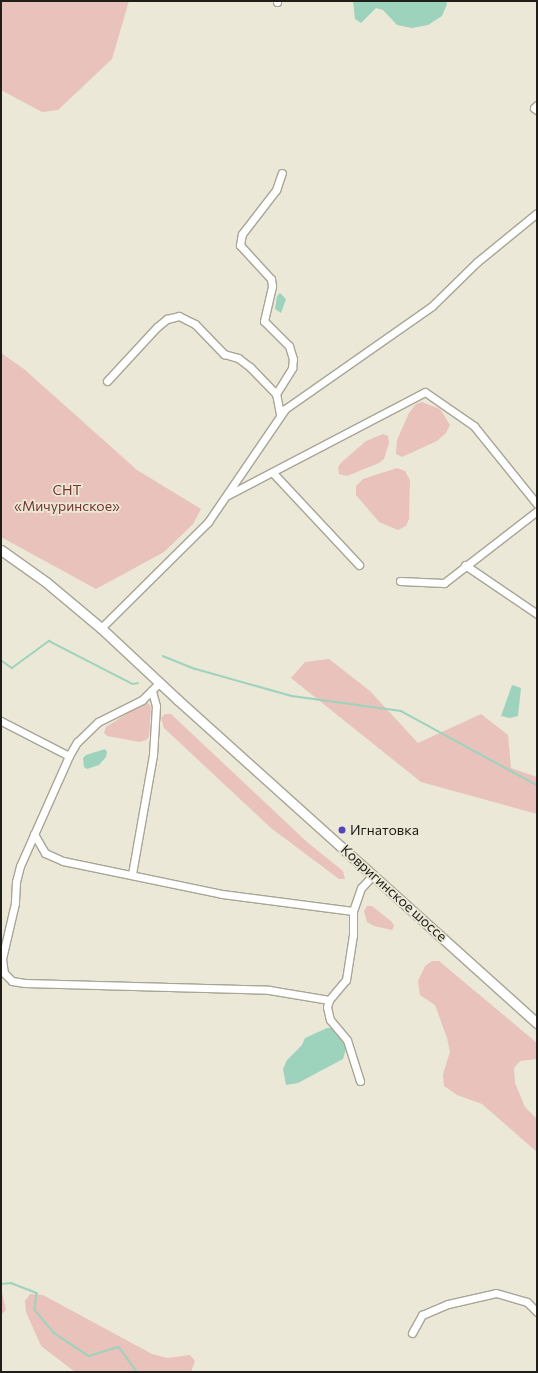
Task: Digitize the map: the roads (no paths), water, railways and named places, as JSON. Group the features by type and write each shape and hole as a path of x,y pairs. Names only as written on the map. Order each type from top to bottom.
{"main road":[{"path":"1,550 46,582 101,628"},
{"name":"Ковригинское шоссе","path":"101,628 159,683 537,1023"}],"street":[{"path":"276,394 292,368 293,359 289,346 264,321 272,286 271,279 240,245 242,234 276,190 282,173"},
{"path":"101,628 208,522 280,414 295,400 432,306 477,262 537,213"},
{"path":"107,381 157,327 167,319 179,316 195,324 224,354 238,358 250,367 276,394 280,414"},
{"path":"227,495 273,473 425,392 474,426 537,504"},
{"path":"273,473 360,565"},
{"path":"400,581 444,583 465,565 537,511"},
{"path":"465,565 537,614"},
{"path":"159,683 152,691 134,705 98,722 77,742 68,756 34,834 16,882 15,903 2,959 4,973 12,982 59,985 106,984 269,990 328,1000"},
{"path":"132,874 153,755 156,706 152,691"},
{"path":"1,721 68,756"},
{"path":"34,834 45,853 52,858 222,894 353,911"},
{"path":"360,1081 347,1040 328,1015 328,1000 346,980 353,935 353,911 361,888 373,875"},
{"path":"412,1333 422,1315 448,1304 496,1293 527,1302 537,1312"}],"waterway":[{"path":"1,660 12,668 49,641 133,684 138,683"},
{"path":"163,656 196,669 292,696 401,711 537,785"},
{"path":"1,1284 11,1283 37,1293 35,1310 54,1333 89,1356 119,1347 137,1372"}],"place":[{"name":"Игнатовка","path":"342,830"}],"park label":[{"name":"СНТ «Мичуринское»","path":"67,498"}]}
